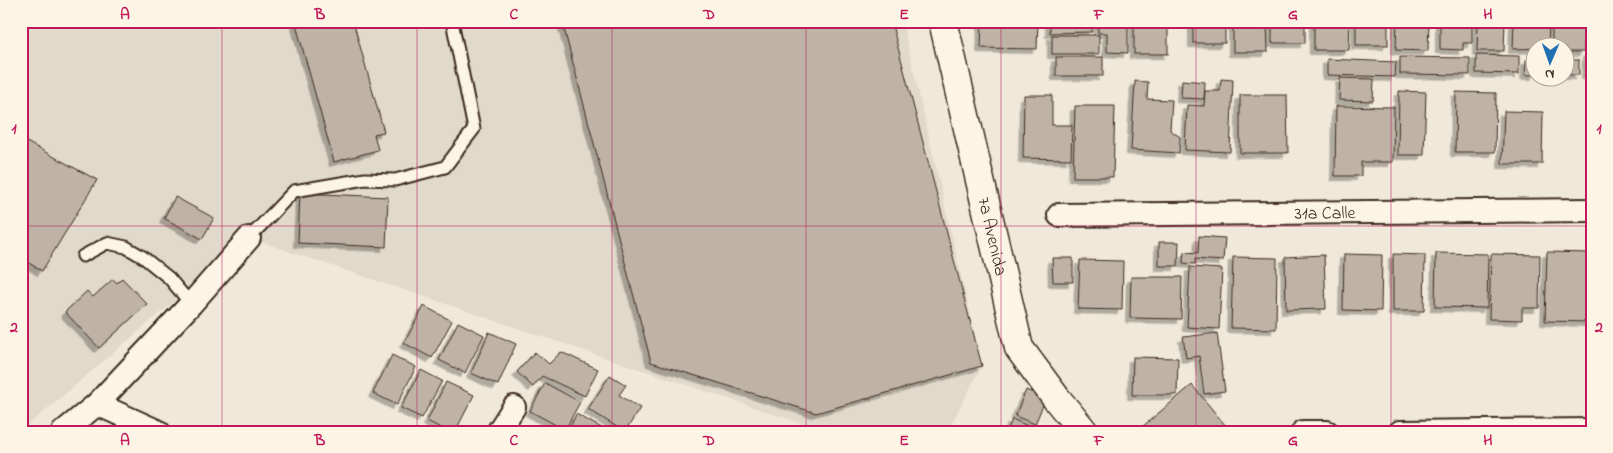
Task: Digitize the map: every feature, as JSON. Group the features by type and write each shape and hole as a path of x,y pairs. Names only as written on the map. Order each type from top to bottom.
{"street":[{"name":"7a Avenida","path":"943,21 1019,348 1084,432"},
{"name":"31a Calle","path":"1059,215 1592,210"},
{"path":"63,432 97,404 191,304 248,238"},
{"path":"97,404 159,432"},
{"path":"498,432 514,407"},
{"path":"1400,432 1592,430"},
{"path":"1304,432 1327,432"}],"lane":[{"path":"248,238 294,191 365,179 395,180 445,167 474,129 452,21"},
{"path":"83,256 107,243 126,247 143,257 169,278 191,304"}],"shaded area":[{"path":"21,21 902,21 982,366 947,432 827,432 249,238 21,431"}],"building":[{"path":"295,21 353,21 384,132 374,134 378,150 334,162"},
{"path":"562,21 891,21 982,366 816,413 651,362"},
{"path":"982,21 1038,21 1037,49 981,48"},
{"path":"1050,21 1092,21 1092,32 1050,33"},
{"path":"1098,21 1128,21 1128,53 1107,52 1107,33 1098,33"},
{"path":"1134,21 1168,21 1168,54 1134,54"},
{"path":"1193,21 1225,21 1225,43 1193,43"},
{"path":"1233,21 1267,21 1268,52 1233,52"},
{"path":"1272,21 1305,21 1305,43 1272,43"},
{"path":"1314,21 1350,21 1349,50 1314,50"},
{"path":"1356,21 1388,21 1388,45 1356,45"},
{"path":"1397,21 1429,21 1428,51 1396,50"},
{"path":"1440,21 1472,21 1472,43 1463,43 1463,50 1440,49"},
{"path":"1478,21 1505,21 1504,51 1477,51"},
{"path":"1514,21 1549,21 1548,38 1526,38 1526,49 1513,49"},
{"path":"1552,21 1584,21 1584,52 1576,52 1576,38 1552,38"},
{"path":"1052,35 1099,35 1099,54 1052,54"},
{"path":"1587,53 1592,53 1592,75 1586,75"},
{"path":"1476,55 1519,56 1519,74 1476,73"},
{"path":"1056,57 1103,57 1103,76 1056,76"},
{"path":"1400,57 1470,58 1470,75 1400,74"},
{"path":"1327,59 1396,62 1395,77 1327,75"},
{"path":"1576,60 1579,60 1579,75 1576,75"},
{"path":"1340,78 1374,79 1373,101 1339,100"},
{"path":"1221,79 1233,80 1230,152 1185,150 1187,105 1204,106 1205,91 1220,91"},
{"path":"1182,80 1205,82 1204,99 1181,98"},
{"path":"1135,81 1148,82 1147,99 1172,100 1170,130 1180,137 1179,153 1131,150"},
{"path":"1399,91 1426,92 1424,155 1398,155"},
{"path":"1456,92 1496,93 1495,152 1455,152"},
{"path":"1024,95 1052,95 1052,125 1072,125 1071,159 1023,158"},
{"path":"1240,95 1287,95 1288,153 1240,153"},
{"path":"1075,106 1115,106 1113,177 1073,177"},
{"path":"1336,106 1394,107 1393,162 1361,162 1361,176 1335,176"},
{"path":"1504,111 1543,112 1542,164 1502,164"},
{"path":"21,139 97,180 42,271 21,258"},
{"path":"300,193 388,197 386,247 298,243"},
{"path":"175,197 214,218 202,239 164,218"},
{"path":"1199,236 1225,238 1223,261 1195,259 1195,264 1183,263 1184,252 1198,253"},
{"path":"1159,242 1179,242 1178,266 1159,266"},
{"path":"1547,252 1592,253 1591,322 1545,321"},
{"path":"1436,253 1488,254 1487,308 1435,307"},
{"path":"1344,254 1382,255 1381,311 1343,310"},
{"path":"1393,254 1425,255 1424,311 1393,311"},
{"path":"1491,254 1540,255 1539,308 1522,308 1522,320 1489,319"},
{"path":"1324,255 1326,309 1286,310 1285,257"},
{"path":"1233,257 1277,258 1276,329 1231,328"},
{"path":"1052,258 1073,258 1073,282 1053,282"},
{"path":"1080,260 1123,261 1122,310 1078,309"},
{"path":"1190,267 1222,269 1219,329 1187,327"},
{"path":"1131,277 1182,277 1181,319 1130,318"},
{"path":"122,278 147,304 99,348 65,312 87,291 93,297 113,279 117,283"},
{"path":"424,306 452,321 432,358 404,343"},
{"path":"458,322 484,335 465,373 439,360"},
{"path":"489,332 516,344 498,385 471,373"},
{"path":"1217,333 1225,391 1204,394 1199,356 1186,358 1183,337"},
{"path":"535,352 549,364 561,352 598,369 585,396 542,376 533,387 517,372"},
{"path":"392,355 416,367 397,405 373,393"},
{"path":"1133,357 1178,358 1177,395 1132,395"},
{"path":"421,370 442,381 422,418 401,408"},
{"path":"610,375 626,385 619,395 640,408 625,432 588,409"},
{"path":"446,382 474,395 455,432 449,432 427,421"},
{"path":"545,383 580,402 565,430 530,411"},
{"path":"1192,385 1231,432 1136,432"},
{"path":"1026,390 1046,398 1035,424 1015,416"},
{"path":"576,414 609,432 568,432"},
{"path":"1012,419 1041,432 1007,432"}]}
